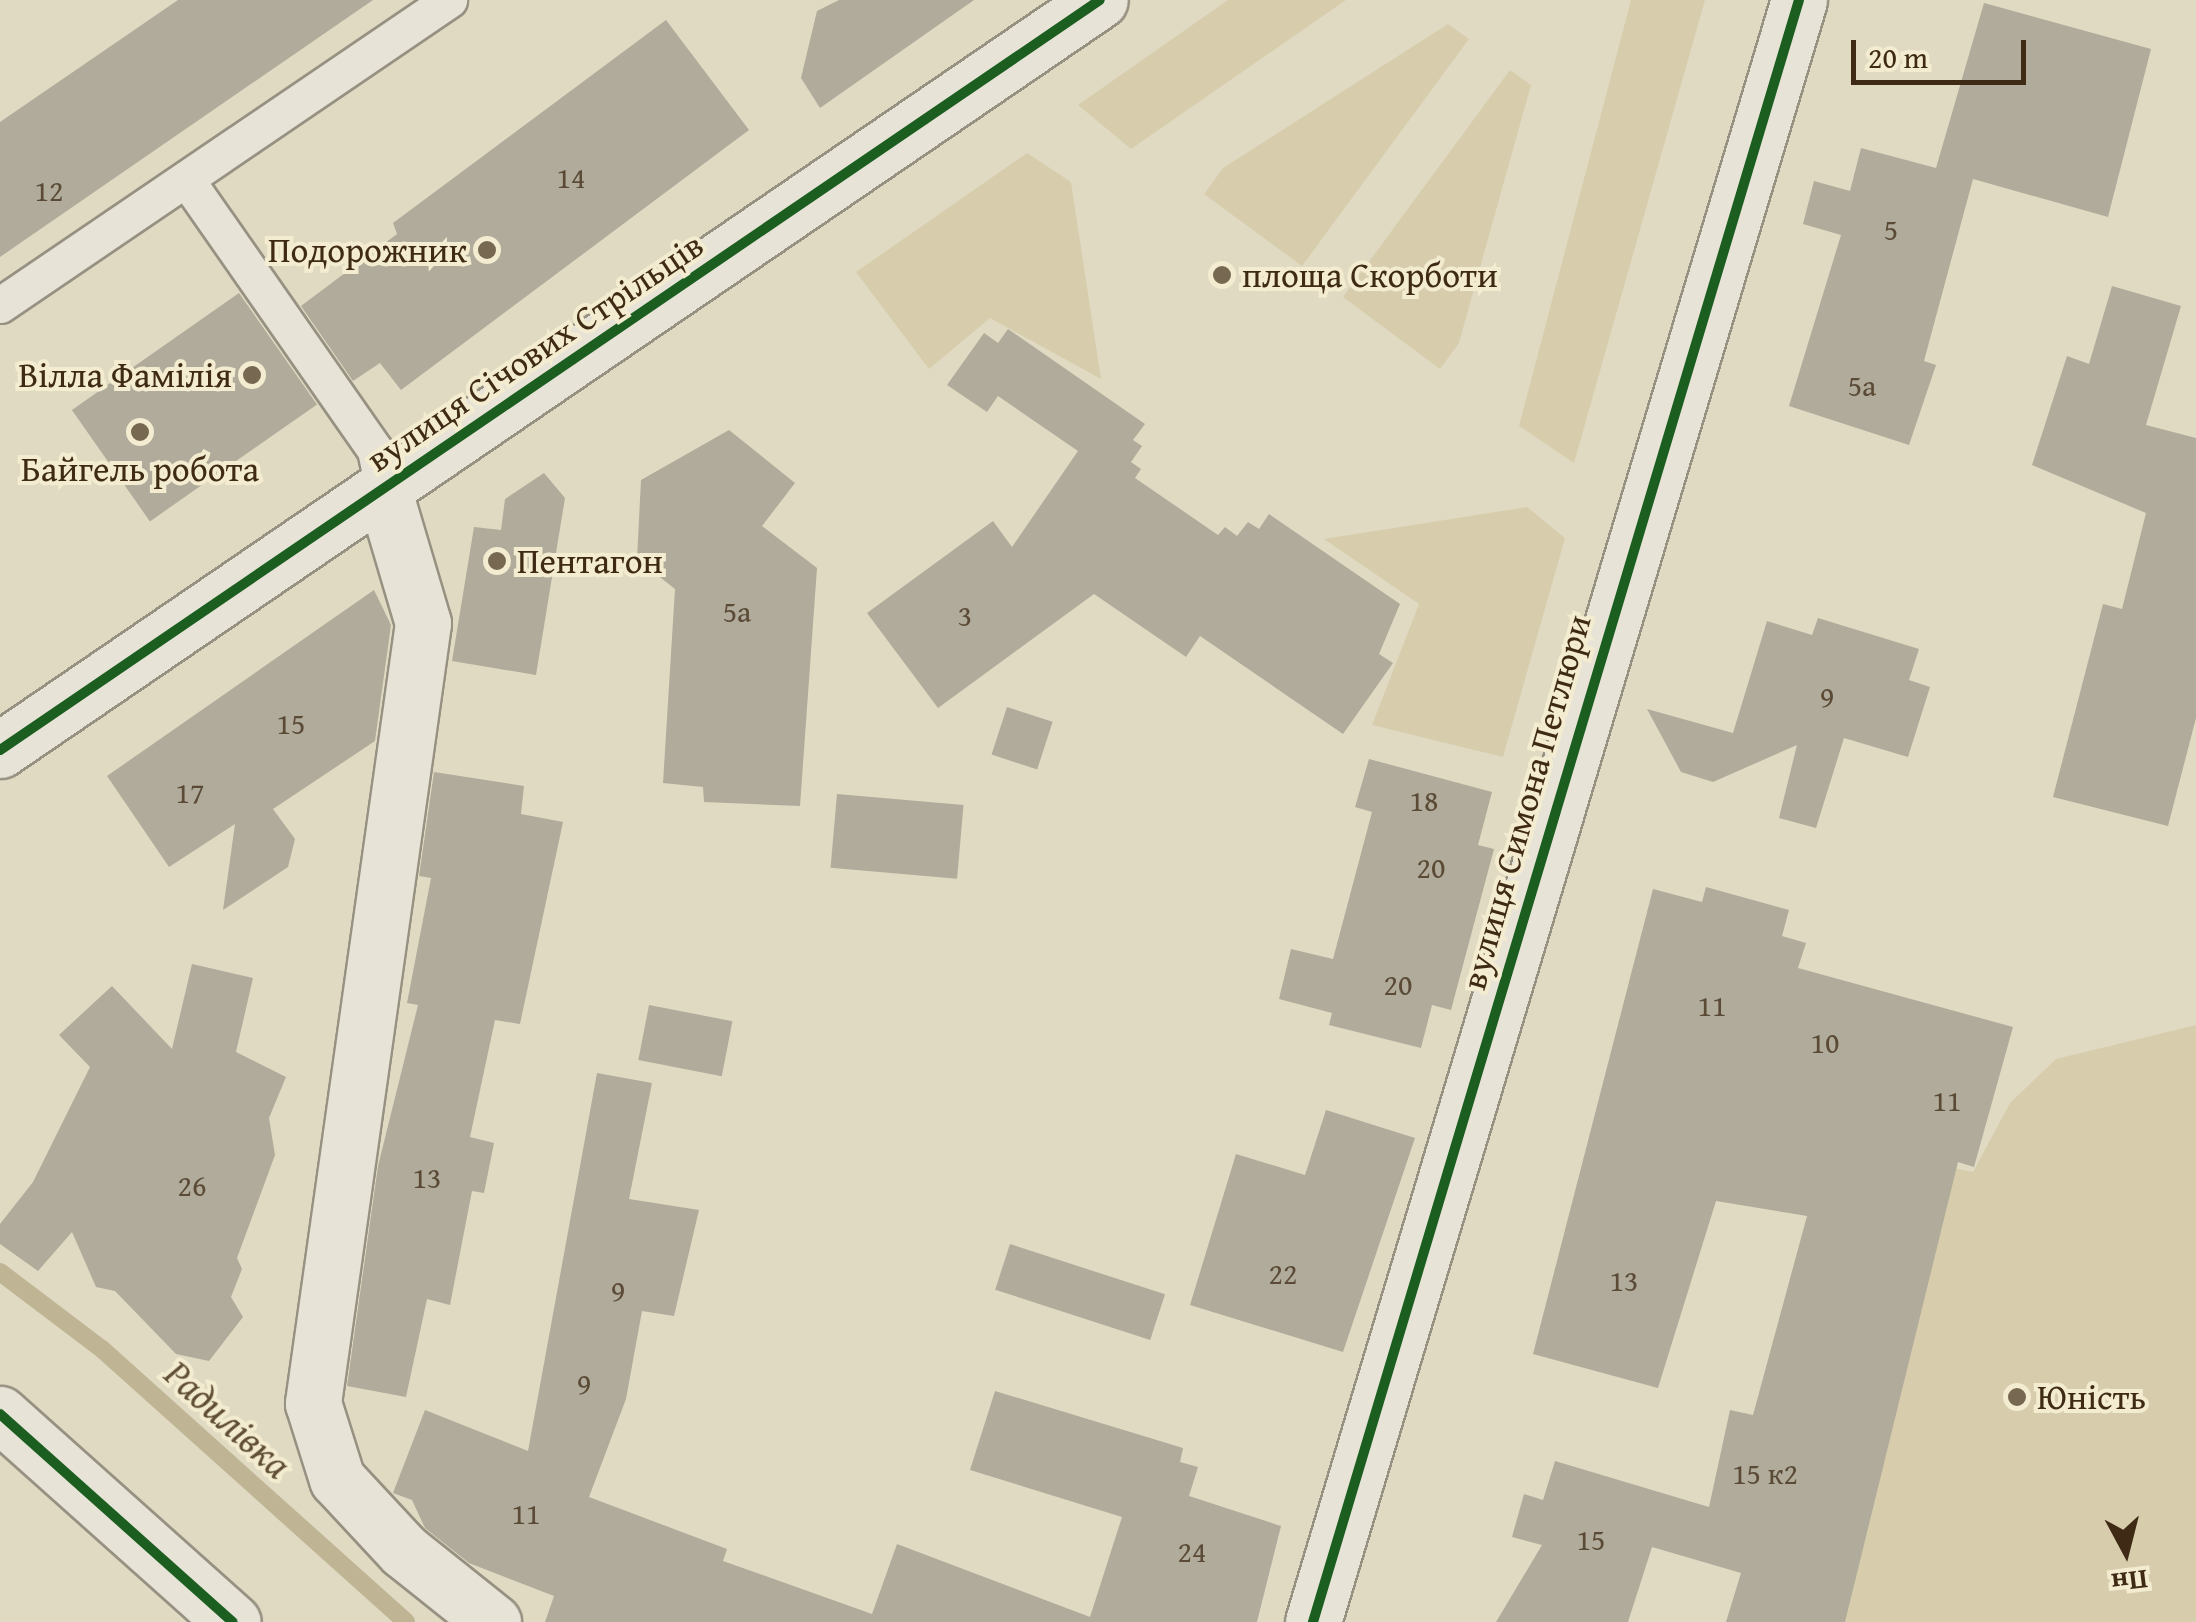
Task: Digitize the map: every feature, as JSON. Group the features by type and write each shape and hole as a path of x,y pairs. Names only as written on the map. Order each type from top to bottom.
{"street":[{"name":"вулиця Січових Стрільців","path":"0,750 1100,0"},
{"name":"вулиця Симона Петлюри","path":"1313,1622 1798,0"},
{"path":"384,488 423,623 313,1403 336,1479 404,1551 493,1622"},
{"path":"0,1414 233,1622"}],"lane":[{"path":"0,305 450,0"},
{"path":"186,179 376,450 384,488"}],"shaded area":[{"path":"1228,0 1346,0 1131,149 1078,105"},
{"path":"1631,0 1705,0 1574,463 1519,426"},
{"path":"1448,24 1469,39 1302,266 1204,194 1223,168"},
{"path":"1510,70 1531,85 1459,343 1440,369 1343,297"},
{"path":"1027,153 1071,182 1101,379 990,318 929,369 856,272"},
{"path":"1527,507 1565,538 1503,757 1372,725 1419,604 1324,539"},
{"name":"Юність","path":"2196,1025 2196,1622 1785,1622 1894,1156 1973,1172 2010,1103 2056,1059"}],"building":[{"path":"178,0 373,0 0,257 0,122"},
{"path":"839,0 974,0 820,108 801,78 817,11"},
{"path":"1984,3 2151,49 2108,217 1973,179 1924,361 1936,365 1909,445 1789,406 1841,235 1803,224 1814,181 1850,191 1861,148 1936,168"},
{"path":"666,20 749,130 401,390 380,363 353,381 301,306 397,234 393,223"},
{"path":"2112,286 2181,306 2146,425 2196,438 2196,718 2168,826 2053,797 2103,604 2122,609 2146,513 2032,465 2067,356 2089,364"},
{"path":"239,293 317,404 150,521 72,410"},
{"path":"1008,329 1145,424 1133,440 1142,446 1131,462 1141,469 1135,478 1218,535 1225,527 1237,536 1248,522 1259,529 1269,514 1400,604 1379,654 1393,663 1343,734 1200,636 1186,657 1094,594 938,708 867,613 993,521 1012,547 1078,451 998,396 987,412 947,385 984,333 998,343"},
{"path":"729,430 795,483 762,526 817,568 800,806 704,802 703,787 663,783 675,589 637,559 641,480"},
{"path":"544,473 565,498 536,675 452,661 474,527 501,530 505,499"},
{"path":"374,590 391,625 375,741 273,809 295,839 288,867 223,910 235,824 169,867 107,776"},
{"path":"1818,618 1919,649 1909,680 1930,687 1908,757 1844,738 1816,828 1779,818 1797,745 1713,782 1681,772 1647,709 1733,733 1767,621 1812,635"},
{"path":"1007,707 1053,722 1037,769 992,755"},
{"path":"1369,759 1492,792 1478,845 1494,849 1451,1010 1432,1005 1421,1048 1329,1025 1332,1013 1279,999 1291,949 1333,959 1372,812 1355,807"},
{"path":"434,772 524,786 521,814 563,822 520,1024 495,1020 470,1137 494,1143 484,1193 472,1191 450,1305 427,1299 406,1397 347,1386 378,1166 418,1005 407,1003 431,878 419,876"},
{"path":"837,794 964,805 957,879 831,868"},
{"path":"1706,887 1789,910 1782,936 1806,943 1798,968 2013,1027 1974,1167 1958,1162 1845,1622 1726,1622 1741,1573 1652,1547 1628,1622 1496,1622 1542,1545 1512,1537 1524,1494 1543,1500 1555,1461 1709,1507 1730,1410 1753,1415 1807,1216 1716,1201 1658,1388 1533,1354 1653,889 1702,902"},
{"path":"192,964 253,978 236,1052 286,1077 269,1118 275,1155 237,1258 242,1269 231,1297 243,1317 209,1361 176,1354 115,1291 96,1287 72,1232 38,1271 0,1244 0,1224 33,1182 90,1067 59,1035 112,986 172,1049"},
{"path":"649,1005 732,1021 722,1076 638,1060"},
{"path":"597,1073 652,1083 629,1199 699,1210 674,1316 642,1311 626,1399 589,1497 727,1549 723,1561 872,1614 897,1544 1090,1617 1122,1517 970,1470 995,1391 1183,1448 1180,1462 1198,1467 1189,1496 1281,1526 1257,1622 545,1622 554,1596 469,1563 425,1528 412,1500 393,1493 425,1410 528,1451"},
{"path":"1326,1110 1415,1138 1343,1352 1190,1305 1236,1154 1305,1175"},
{"path":"1010,1244 1165,1294 1150,1340 995,1290"}],"waterway":[{"name":"Радилівка","path":"0,1272 103,1350 406,1622"}],"cycle path":[{"path":"0,750 1100,0"},
{"path":"1313,1622 1799,0"},
{"path":"0,1414 233,1622"}],"place":[{"name":"Подорожник","path":"487,250"},
{"name":"площа Скорботи","path":"1222,275"},
{"name":"Вілла Фамілія","path":"252,375"},
{"name":"Байгель робота","path":"140,432"},
{"name":"Пентагон","path":"497,561"},
{"name":"Юність","path":"2017,1397"}]}
